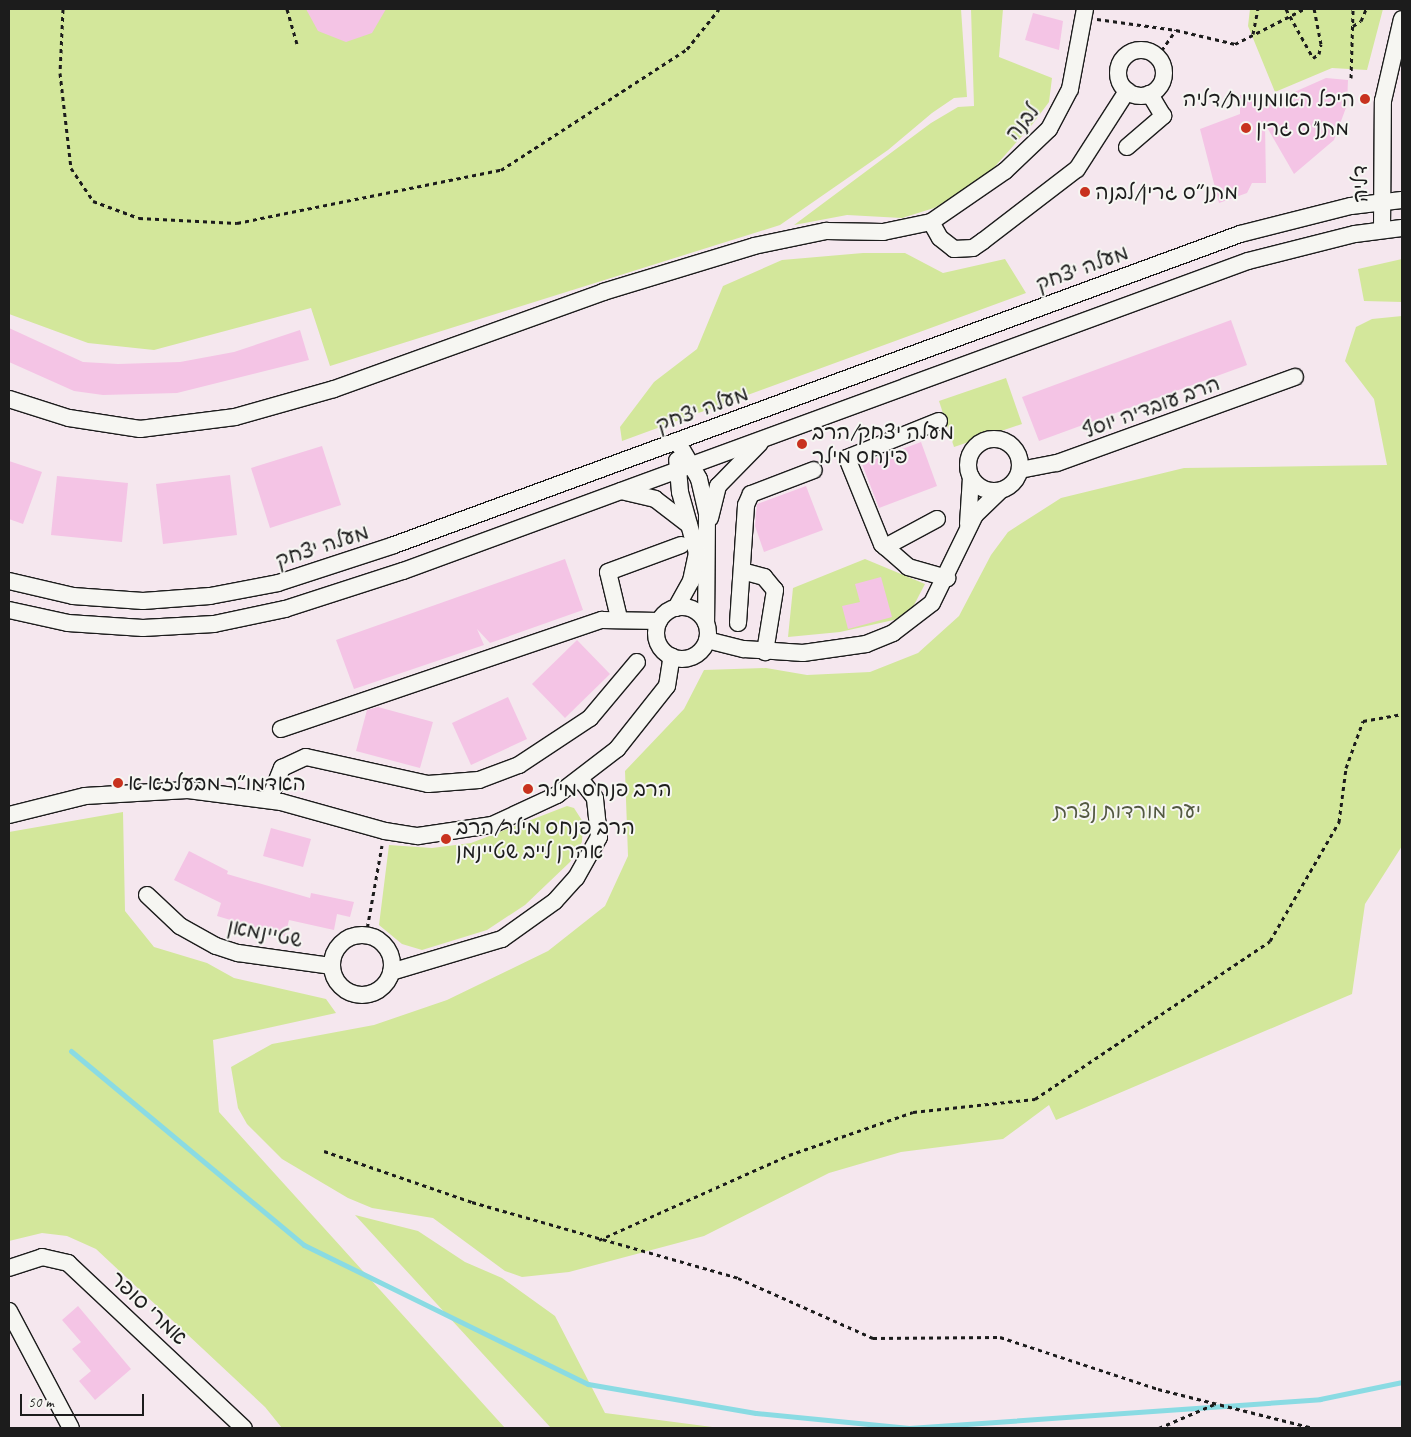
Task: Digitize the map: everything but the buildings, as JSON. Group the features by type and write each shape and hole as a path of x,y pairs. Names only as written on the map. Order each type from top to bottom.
{"street":[{"name":"לבנה","path":"931,222 990,183 1049,129 1070,89 1084,13"},
{"name":"דליה","path":"1382,230 1383,101 1402,19"},
{"path":"1144,51 1157,57 1164,77 1150,94 1127,91 1119,79 1124,58 1144,51"},
{"path":"9,399 69,418 140,429 235,417 334,389 603,292 754,246 826,231 884,232 931,222 940,238 954,249 973,248 1077,169 1127,91"},
{"path":"1127,147 1163,116 1150,94"},
{"name":"מעלה יצחק","path":"9,581 73,596 143,601 250,589 394,545 1232,237 1318,213 1402,200"},
{"path":"9,610 68,623 143,628 256,616 394,574 1248,260 1382,230 1402,228"},
{"name":"הרב עובדיה יוסף","path":"1020,470 1057,463 1296,377"},
{"path":"939,421 847,458 885,547 908,566 947,578"},
{"path":"659,621 657,639 672,656 693,656 707,640 700,531 718,486 768,436"},
{"path":"707,640 765,652 803,654 866,644 912,620 932,603 947,578 968,528 1000,491 1015,482 1020,470 1016,449 993,439 972,452 968,528"},
{"path":"281,729 619,618 659,621 676,608 694,568 700,531 703,493 685,468 677,441"},
{"path":"738,622 746,505 752,494 814,470"},
{"path":"971,477 983,489 1000,491"},
{"path":"621,491 672,508 700,531"},
{"path":"885,547 937,519"},
{"path":"619,618 608,572 681,545"},
{"path":"742,571 764,577 775,590 765,652"},
{"path":"676,608 690,608 706,622"},
{"path":"9,815 85,796 144,789 269,800 385,831 418,836 492,825 522,814 582,780 642,722 667,686 672,656"},
{"path":"269,800 282,768 306,758 428,784 479,780 519,765 590,718 637,662"},
{"path":"391,972 385,946 366,935 346,940 338,946 332,966 340,985 359,994 379,989 391,972 502,939 555,900 576,878 598,837 594,798 582,780"},
{"name":"שטיינמאן","path":"148,894 180,926 216,946 238,953 332,966"},
{"name":"אמרי סופר","path":"9,1268 42,1257 68,1263 244,1428"},
{"path":"9,1311 70,1428"}],"path":[{"path":"64,9 60,73 71,168 93,201 139,218 237,223 501,170 687,50 719,9"},
{"path":"287,9 297,44"},
{"path":"1253,35 1258,9"},
{"path":"1286,9 1312,58 1319,54 1321,44 1314,9"},
{"path":"1084,13 1176,30 1235,44 1304,9"},
{"path":"1351,78 1353,9"},
{"path":"1353,26 1362,21 1366,9"},
{"path":"1157,57 1176,30"},
{"path":"600,1240 789,1155 913,1112 1035,1099 1270,941 1340,822 1346,768 1363,721 1402,714"},
{"path":"366,935 385,831"},
{"path":"324,1151 600,1240 738,1278 873,1338 1000,1337 1216,1404 1312,1428"},
{"path":"1159,1428 1216,1404"}],"green space":[{"path":"9,9 961,9 967,97 954,98 932,113 888,150 780,225 330,366 311,308 154,350 88,343 9,314"},
{"path":"971,9 1003,9 999,57 1052,78 1049,102 1031,126 982,181 934,208 902,218 847,215 794,225 931,123 958,107 974,106"},
{"path":"1250,9 1383,9 1367,70 1332,68 1275,92 1248,26"},
{"path":"863,253 905,253 943,273 1005,259 1026,293 622,441 620,427 654,382 697,349 723,286 782,260"},
{"path":"1402,259 1402,302 1364,301 1358,269"},
{"name":"יער מורדות נצרת","path":"1402,316 1402,846 1365,904 1352,994 1056,1120 1049,1105 1003,1139 901,1152 829,1173 704,1236 569,1272 522,1277 505,1271 433,1218 372,1208 348,1198 282,1159 247,1124 238,1108 231,1067 272,1044 374,1025 447,1000 548,951 605,906 628,856 625,771 684,709 704,670 766,668 807,675 870,672 918,653 959,616 991,555 1008,532 1061,498 1184,468 1387,465 1374,399 1345,361 1356,327 1372,319"},
{"path":"1006,378 1022,424 954,447 939,401"},
{"path":"865,559 925,584 914,605 898,619 840,632 788,637 793,588"},
{"path":"567,806 574,808 583,822 582,842 570,862 525,905 487,930 422,950 402,944 379,925 389,845 432,848 471,843"},
{"path":"123,812 125,911 154,947 207,963 234,978 326,999 336,1013 213,1040 219,1112 505,1428 282,1428 265,1407 96,1249 67,1236 42,1233 9,1241 9,832"},
{"path":"355,1215 418,1231 465,1262 502,1278 555,1316 605,1413 720,1428 551,1428"}],"waterway":[{"path":"71,1051 304,1245 588,1384 756,1413 909,1428 1320,1399 1402,1382"}],"place":[{"name":"היכל האומנויות/דליה","path":"1365,99"},
{"name":"מתנ\"ס גרין","path":"1246,128"},
{"name":"מתנ״ס גרין/לבנה","path":"1085,192"},
{"name":"מעלה יצחק/הרב פינחס מילר","path":"802,444"},
{"name":"האדמו״ר מבעלזא א","path":"118,783"},
{"name":"הרב פנחס מילר","path":"528,789"},
{"name":"הרב פנחס מילר/הרב אהרן לייב שטיינמן","path":"446,839"}]}
